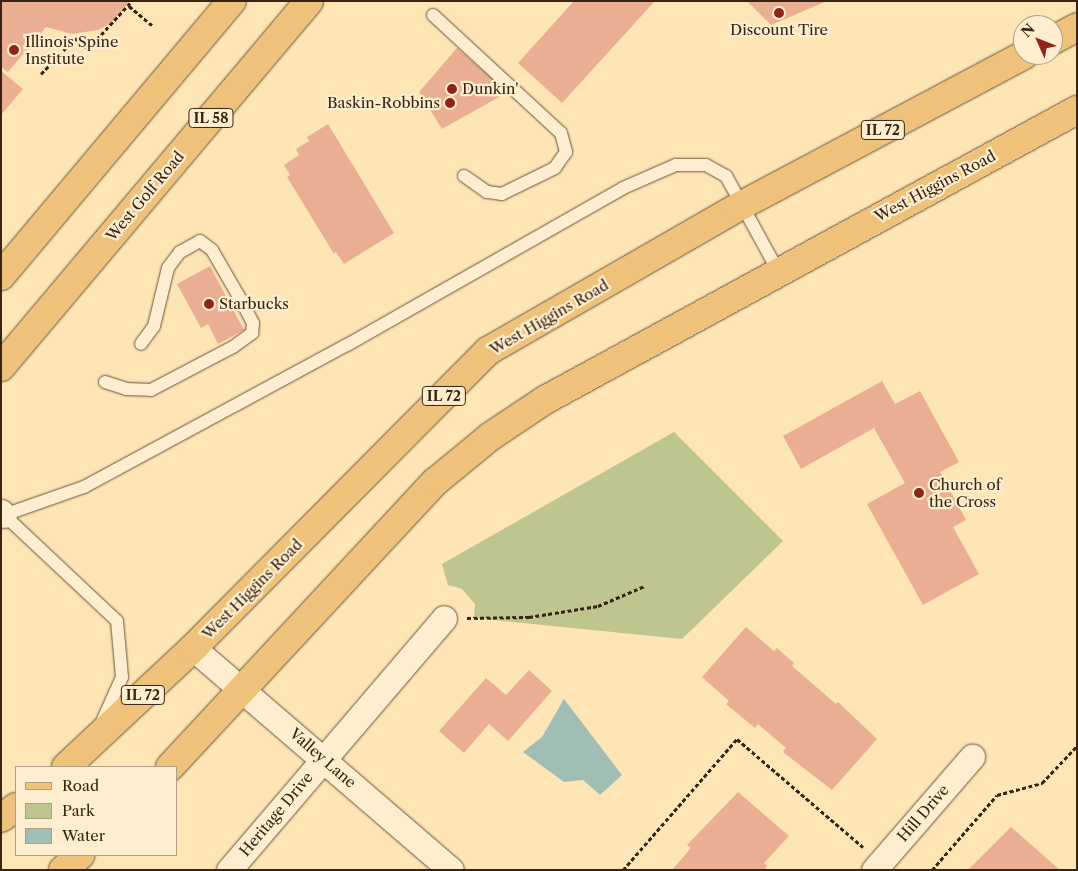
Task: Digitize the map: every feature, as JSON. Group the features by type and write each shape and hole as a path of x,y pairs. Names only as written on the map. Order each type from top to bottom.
{"main road":[{"path":"1,276 232,1"},
{"name":"West Golf Road","path":"1,367 309,1"},
{"path":"1063,35 1077,27"},
{"name":"West Higgins Road","path":"67,766 194,648 488,351 742,205 1013,61"},
{"name":"West Higgins Road","path":"171,766 435,482 491,436 545,400 778,271 1077,110"},
{"path":"1,818 15,808"},
{"path":"63,870 79,856"}],"street":[{"name":"Heritage Drive","path":"229,870 444,618"},
{"name":"Valley Lane","path":"194,648 451,870"},
{"name":"Hill Drive","path":"877,866 972,757"}],"lane":[{"path":"433,15 561,133 566,152 555,168 502,194 487,192 464,176"},
{"path":"93,742 122,677 117,621 3,513 84,487 347,345 624,188 676,165 706,165 726,176 778,271"},
{"path":"106,382 126,389 151,390 234,347 252,333 253,323 238,295 212,250 200,242 180,252 168,268 154,326 141,344"}],"path":[{"path":"41,74 75,38 88,49 132,1"},
{"path":"129,6 153,26"},
{"path":"444,618 546,615 598,606 645,586"},
{"path":"623,870 737,739 877,866"},
{"path":"932,870 997,794 1042,783 1077,746"}],"green space":[{"path":"674,432 783,541 682,639 474,618 475,604 462,589 448,585 442,564"}],"water":[{"path":"564,699 622,775 600,795 583,780 564,782 523,752 542,737"}],"building":[{"name":"Illinois Spine Institute","path":"1,1 130,1 110,24 98,30 72,34 46,27 8,72 1,67"},
{"path":"574,1 655,1 562,103 518,63"},
{"name":"Discount Tire","path":"747,1 827,1 771,25"},
{"path":"457,48 508,92 442,129 419,92"},
{"path":"1,71 23,89 1,115"},
{"path":"328,124 394,233 344,264 336,252 334,254 287,177 290,175 284,165 299,155 296,149 309,141 307,137"},
{"name":"Starbucks","path":"210,266 244,330 218,344 208,324 201,328 177,284"},
{"name":"Church of the Cross","path":"882,381 895,404 920,391 959,462 940,472 966,520 953,527 979,574 923,605 867,504 905,483 874,428 801,469 783,436"},
{"path":"746,627 774,651 777,648 794,663 792,666 836,704 838,702 877,739 832,790 783,752 786,748 758,724 755,728 726,704 729,701 702,677"},
{"path":"529,670 552,691 508,741 489,724 464,753 439,731 486,678 506,695"},
{"path":"738,792 789,836 764,863 767,866 764,870 672,870 691,848 687,845"},
{"path":"1011,827 1060,870 968,870"}],"place":[{"name":"Discount Tire","path":"779,13"},
{"name":"Illinois Spine Institute","path":"14,50"},
{"name":"Dunkin'","path":"452,89"},
{"name":"Baskin-Robbins","path":"450,103"},
{"name":"Starbucks","path":"209,304"},
{"name":"Church of the Cross","path":"919,493"}]}
